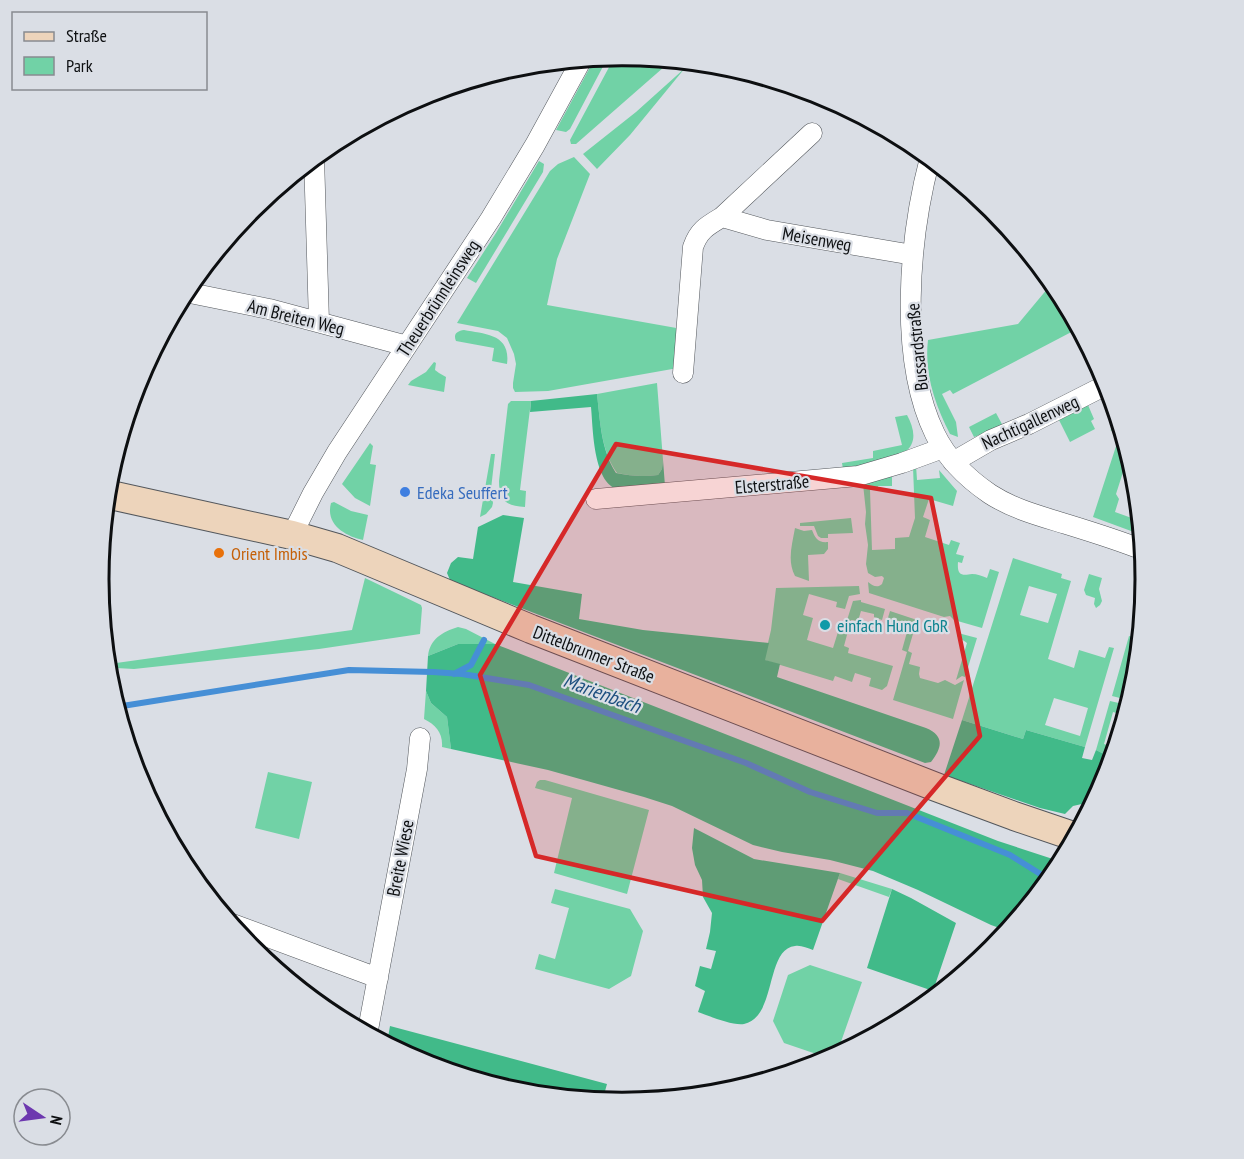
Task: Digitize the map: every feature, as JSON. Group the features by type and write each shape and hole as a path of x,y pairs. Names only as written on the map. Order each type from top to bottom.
{"street":[{"name":"Theuerbrünnleinsweg","path":"291,535 337,452 502,200 578,68"},
{"path":"682,373 693,247 696,238 701,231 722,217 812,133"},
{"name":"Bussardstraße","path":"928,167 916,222 913,255 912,333 916,376 935,435 948,455 974,482 990,494 1024,511 1134,547"},
{"path":"314,168 319,322"},
{"name":"Meisenweg","path":"722,217 767,230 913,255"},
{"name":"Am Breiten Weg","path":"195,294 269,309 408,346"},
{"name":"Nachtigallenweg","path":"948,455 1029,424 1098,389"},
{"name":"Elsterstraße","path":"596,500 858,476 948,455"},
{"name":"Dittelbrunner Straße","path":"115,496 291,535 337,548 531,629 936,787 1068,834"},
{"name":"Breite Wiese","path":"369,1026 417,769 420,738"},
{"path":"246,929 378,978"}],"highlighted area":[{"path":"616,444 931,498 980,736 822,921 536,856 480,675"}],"green space":[{"path":"609,66 663,68 576,144 571,144 570,140"},
{"path":"590,67 603,67 570,129 566,132 556,130"},
{"path":"684,70 630,135 597,169 583,154 636,112"},
{"path":"574,157 590,174 557,259 547,305 682,329 678,368 548,391 515,392 513,383 516,364 507,338 498,331 457,323 550,171 558,164"},
{"path":"539,161 544,164 543,172 476,283 467,278 496,233"},
{"path":"1046,290 1072,332 953,394 950,390 942,394 956,422 958,437 950,434 929,377 928,340 1018,324"},
{"path":"464,330 495,337 501,341 507,354 507,364 492,361 494,348 456,341 456,333"},
{"path":"434,362 436,363 435,370 446,377 444,392 408,385 426,372"},
{"path":"657,383 662,469 658,475 653,476 617,473 604,445 597,394"},
{"path":"597,394 604,445 616,473 637,476 658,475 662,469 663,460 665,486 622,490 609,484 603,476 596,453 591,407 530,412 531,401"},
{"path":"511,401 531,401 520,490 526,491 525,507 504,501 499,488 508,404"},
{"path":"1088,405 1094,419 1091,421 1095,429 1070,442 1059,420"},
{"path":"996,413 1003,426 974,437 969,427"},
{"path":"907,415 913,440 904,453 858,467 843,469 842,463 873,458 873,451 902,445 895,417"},
{"path":"370,443 373,446 370,464 376,465 370,506 355,498 342,484"},
{"path":"1117,443 1124,470 1116,494 1119,499 1115,512 1132,518 1133,532 1093,517"},
{"path":"491,454 495,454 491,489 493,503 486,514 480,517"},
{"path":"916,465 917,480 940,478 939,470 957,491 953,506 929,499 923,517 930,520 925,537 949,545 951,540 960,543 956,554 964,556 962,563 958,562 960,574 976,574 987,578 990,569 999,572 982,628 954,620 950,616 944,617 869,593 868,582 878,586 882,584 884,578 868,573 863,484 892,476 892,486 878,486 878,490 870,490 872,550 895,549 895,538 909,537 915,518 913,467"},
{"path":"334,502 351,511 368,515 363,540 350,536 334,523 330,511 331,503"},
{"path":"503,515 524,518 513,582 582,594 579,619 643,630 769,643 765,660 780,664 777,677 926,728 939,739 938,752 931,762 925,763 450,580 447,573 451,563 458,557 473,559 478,527"},
{"path":"851,518 853,533 828,534 828,538 818,536 814,526 800,526 800,523"},
{"path":"795,528 804,531 812,530 817,539 828,542 828,549 824,554 808,555 809,581 795,576 791,565"},
{"path":"1013,558 1062,574 1061,578 1071,581 1048,659 1074,668 1079,650 1105,658 1109,647 1114,648 1085,747 1026,730 1023,739 962,720","holes":["1029,586 1057,594 1048,623 1020,615","1054,698 1088,708 1080,736 1045,725"]},
{"path":"1089,574 1102,578 1099,589 1102,601 1096,608 1095,598 1086,595 1084,590"},
{"path":"365,578 421,605 420,634 319,649 134,669 116,668 115,663 352,630"},
{"path":"859,586 860,594 849,596 845,609 836,607 837,602 809,594 803,615 813,618 807,640 833,648 838,632 843,633 853,601 861,600 861,602 885,609 882,620 874,617 874,614 861,611 858,621 851,620 844,646 849,648 848,653 893,666 887,686 882,690 869,686 871,678 855,673 852,682 835,676 833,681 764,660 771,630 776,588"},
{"path":"890,611 917,620 908,651 912,653 909,664 920,667 920,678 938,683 945,680 955,685 964,680 953,719 893,700 907,652 902,650 907,632 903,630 905,624 887,621"},
{"path":"458,627 495,644 458,644 428,656 431,645 438,637"},
{"path":"958,633 977,638 965,677 962,676 956,680 967,643 957,636"},
{"path":"1129,636 1132,637 1121,698 1112,696"},
{"path":"458,644 495,644 998,841 1053,859 999,928 873,871 753,845 672,806 644,797 548,770 451,749 447,717 431,703 426,691 428,656"},
{"path":"426,691 431,703 447,717 451,749 442,747 438,730 424,719"},
{"path":"1110,701 1120,703 1118,713 1113,712 1104,744 1108,745 1104,754 1096,750"},
{"path":"962,720 1023,739 1026,730 1085,747 1082,758 1092,760 1096,750 1104,754 1085,803 1073,806 1065,814 1040,808 944,775"},
{"path":"268,772 312,782 299,839 255,828"},
{"path":"540,780 649,810 627,894 554,873 572,798 535,788"},
{"path":"694,828 754,859 840,873 813,950 795,946 786,950 779,958 774,970 762,1009 754,1019 744,1024 728,1022 698,1012 705,991 695,986 700,966 711,969 716,951 706,949 712,913 703,897 702,880 695,865 692,848"},
{"path":"840,873 892,889 889,897 838,879"},
{"path":"555,889 630,909 643,931 631,976 609,989 535,969 539,954 555,959 569,908 551,903"},
{"path":"892,889 956,923 934,988 930,990 867,968"},
{"path":"810,965 862,982 840,1044 818,1054 784,1043 773,1021 788,975"},
{"path":"390,1026 607,1084 605,1092 588,1092 555,1089 489,1076 424,1053 388,1036"}],"waterway":[{"path":"454,674 471,665 484,640"},
{"name":"Marienbach","path":"124,706 349,670 462,674 529,685 746,763 810,792 877,813 907,813 1010,855 1042,875"}],"place":[{"name":"Edeka Seuffert","path":"405,492"},
{"name":"Orient Imbis","path":"219,553"},
{"name":"einfach Hund GbR","path":"825,625"}]}
